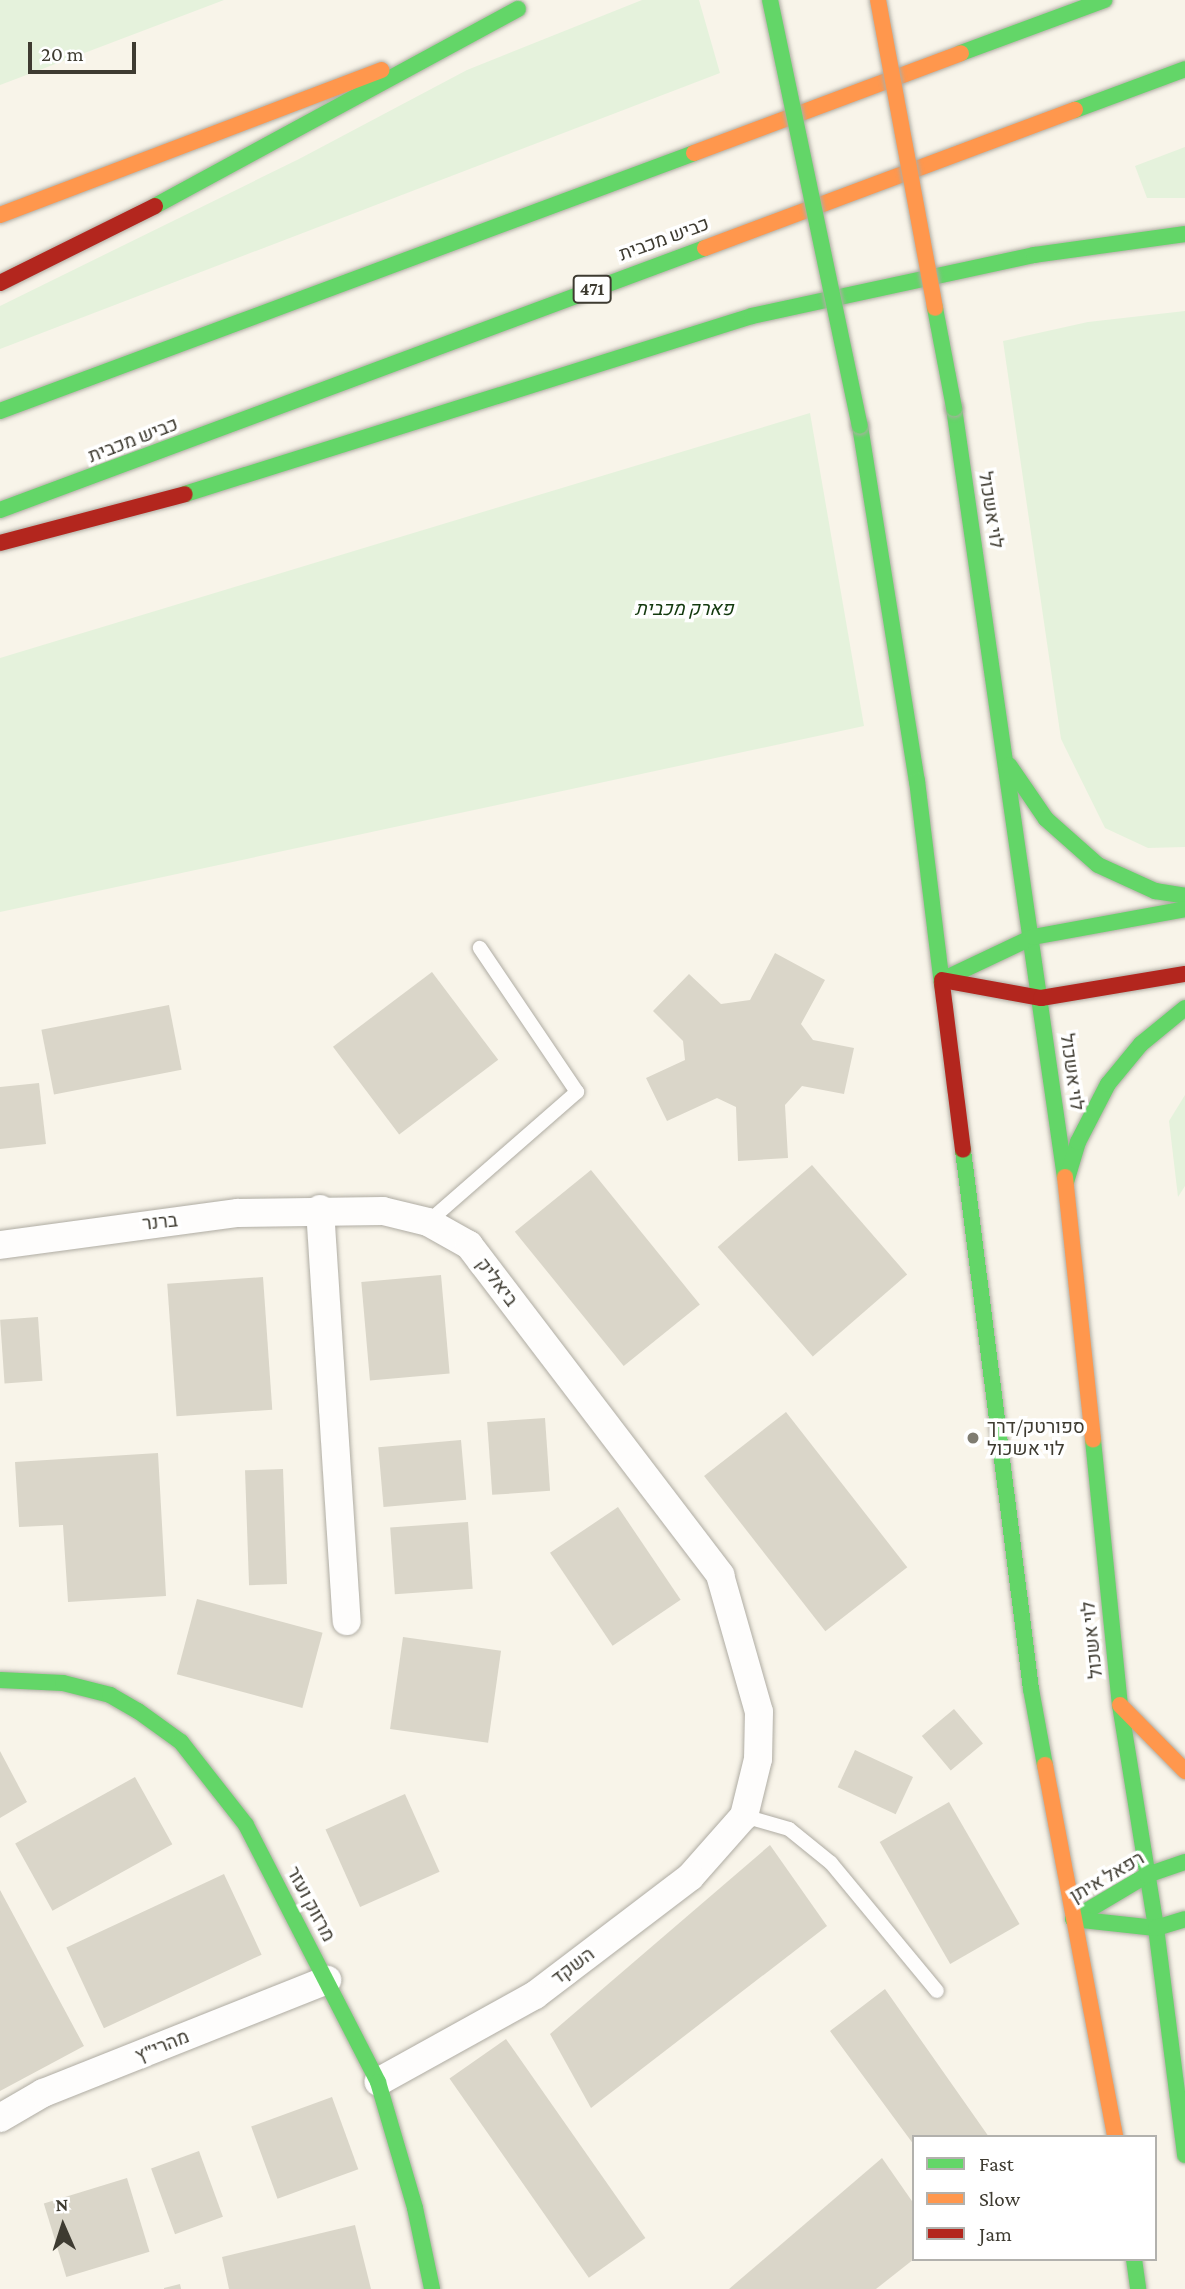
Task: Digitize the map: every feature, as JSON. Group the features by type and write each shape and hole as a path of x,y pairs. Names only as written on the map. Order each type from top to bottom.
{"main road":[{"path":"0,283 223,172 535,0"},
{"path":"770,0 860,426 917,781 1031,1689 1115,2135"},
{"name":"לוי אשכול","path":"878,0 954,408 1009,765 1066,1182 1120,1705 1156,1928 1185,2155"},
{"path":"0,411 1104,0"},
{"path":"0,215 352,82 518,9"},
{"name":"כביש מכבית","path":"0,510 1185,69"},
{"path":"0,543 144,507 752,316 1034,255 1185,234"},
{"path":"1009,765 1046,820 1098,865 1155,891 1185,896"},
{"path":"942,980 1032,937 1185,909"},
{"path":"942,980 1041,998 1185,974"},
{"path":"1066,1182 1078,1142 1108,1084 1141,1044 1185,1008"},
{"name":"מרזוק ועזר","path":"0,1679 42,1680 110,1695 181,1742 246,1825 378,2082 415,2208 432,2289"},
{"path":"1120,1705 1185,1771"},
{"name":"רפאל איתן","path":"1073,1919 1147,1875 1185,1862"},
{"name":"רפאל איתן","path":"1073,1919 1156,1928 1185,1919"},
{"path":"1134,2261 1138,2289"}],"street":[{"name":"ביאליק","path":"320,1209 383,1211 428,1222 469,1245 720,1575 759,1712 758,1759 744,1816"},
{"name":"ברנר","path":"0,1245 118,1226 320,1209"},
{"path":"320,1209 348,1621"},
{"name":"השקד","path":"378,2082 534,1995 690,1877 744,1816"},
{"name":"מהרי\"ץ","path":"0,2118 43,2093 327,1980"}],"lane":[{"path":"428,1222 576,1092 480,948"},
{"path":"744,1816 789,1829 831,1863 937,1991"}],"green space":[{"path":"0,0 224,0 0,85"},
{"path":"642,0 699,0 720,73 0,349 0,306 299,159 467,70"},
{"path":"1185,147 1185,198 1147,198 1135,166"},
{"path":"1185,311 1185,847 1148,848 1105,828 1061,739 1003,341 1088,322"},
{"name":"פארק מכבית","path":"810,413 864,726 0,912 0,658"},
{"path":"1185,1095 1185,1186 1178,1197 1169,1121"}],"building":[{"path":"775,953 825,980 801,1024 813,1040 854,1048 844,1094 802,1086 785,1105 788,1158 738,1161 736,1107 717,1098 667,1121 646,1078 685,1060 683,1041 653,1011 689,974 721,1004 750,1000"},
{"path":"432,972 498,1060 399,1134 333,1047"},
{"path":"169,1005 182,1070 54,1095 41,1030"},
{"path":"39,1083 46,1144 0,1149 0,1087"},
{"path":"812,1165 907,1274 813,1356 718,1247"},
{"path":"591,1170 700,1304 624,1366 515,1232"},
{"path":"441,1275 450,1374 370,1381 361,1282"},
{"path":"263,1277 272,1410 177,1416 167,1284"},
{"path":"38,1317 42,1381 5,1383 0,1320"},
{"path":"786,1412 907,1567 825,1631 704,1476"},
{"path":"545,1418 550,1491 492,1495 487,1422"},
{"path":"461,1440 466,1500 384,1507 378,1447"},
{"path":"158,1453 166,1596 68,1602 63,1525 19,1527 15,1462"},
{"path":"283,1469 287,1584 249,1585 245,1470"},
{"path":"618,1507 681,1600 613,1646 550,1553"},
{"path":"468,1522 473,1589 395,1594 390,1527"},
{"path":"197,1599 323,1633 302,1708 177,1674"},
{"path":"403,1637 501,1651 488,1743 390,1729"},
{"path":"954,1709 983,1743 951,1770 922,1736"},
{"path":"855,1750 913,1777 896,1814 838,1787"},
{"path":"0,1751 27,1802 0,1818"},
{"path":"135,1777 172,1844 53,1911 15,1843"},
{"path":"405,1794 440,1872 360,1907 326,1829"},
{"path":"949,1802 1019,1924 950,1964 880,1842"},
{"path":"770,1845 827,1926 591,2108 550,2034"},
{"path":"224,1874 262,1955 104,2028 66,1948"},
{"path":"0,1890 84,2046 0,2091"},
{"path":"885,1989 988,2135 912,2135 912,2142 830,2031"},
{"path":"506,2039 645,2238 589,2278 449,2079"},
{"path":"332,2097 358,2169 278,2199 251,2126"},
{"path":"199,2151 223,2217 175,2234 151,2168"},
{"path":"882,2158 912,2201 912,2261 876,2289 729,2289"},
{"path":"127,2178 150,2252 66,2277 44,2203"},
{"path":"355,2225 371,2289 229,2289 222,2257"},
{"path":"180,2284 181,2289 164,2289 164,2288"}],"traffic: fast":[{"path":"770,0 860,426"},
{"path":"961,53 1104,0"},
{"path":"155,206 518,9"},
{"path":"1075,110 1185,69"},
{"path":"0,411 694,153"},
{"path":"185,494 752,316 1034,255 1185,234"},
{"path":"0,510 705,248"},
{"path":"935,308 954,408"},
{"path":"954,408 1065,1177"},
{"path":"860,426 917,781 942,984"},
{"path":"1009,765 1046,819 1098,865 1155,891 1185,896"},
{"path":"942,980 1033,937 1185,909"},
{"path":"1066,1182 1078,1142 1108,1084 1141,1044 1185,1008"},
{"path":"963,1150 1031,1689 1045,1765"},
{"path":"1093,1440 1120,1705 1156,1928 1185,2155"},
{"path":"0,1680 63,1683 110,1695 138,1711 181,1742 246,1825 378,2082 415,2208 432,2289"},
{"path":"1073,1919 1147,1875 1185,1862"},
{"path":"1073,1919 1156,1928 1185,1919"},
{"path":"1134,2261 1138,2289"}],"traffic: slow":[{"path":"878,0 935,308"},
{"path":"694,153 961,53"},
{"path":"0,215 381,70"},
{"path":"705,248 1075,110"},
{"path":"1065,1177 1093,1440"},
{"path":"1120,1705 1185,1771"},
{"path":"1045,1765 1115,2135"}],"traffic: jam":[{"path":"0,283 155,206"},
{"path":"0,543 185,494"},
{"path":"942,980 1041,998 1185,974"},
{"path":"942,984 963,1150"}],"place":[{"name":"ספורטק/דרך לוי אשכול","path":"973,1438"}]}
